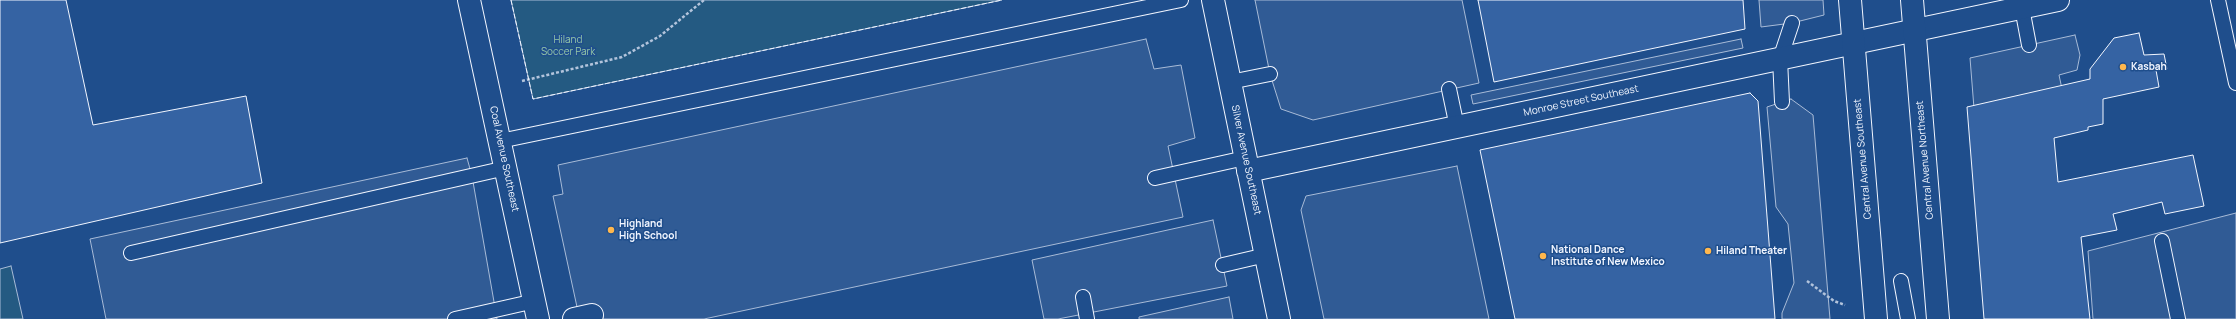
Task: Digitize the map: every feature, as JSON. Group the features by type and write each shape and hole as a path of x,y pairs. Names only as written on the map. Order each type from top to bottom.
{"street":[{"name":"Coal Avenue Southeast","path":"469,0 537,310"},
{"name":"Silver Avenue Southeast","path":"1213,0 1279,319"},
{"name":"Central Avenue Southeast","path":"1850,0 1876,319"},
{"name":"Central Avenue Northeast","path":"1912,0 1938,319"},
{"name":"Monroe Street Southeast","path":"1246,165 1457,127 2058,0"}],"lane":[{"path":"500,141 1181,0"},
{"path":"2218,0 2236,84"},
{"path":"2022,8 2029,45"},
{"path":"1782,102 1780,59 1792,23"},
{"path":"1230,82 1270,74"},
{"path":"1449,89 1457,127"},
{"path":"1155,178 1246,165"},
{"path":"131,253 506,168"},
{"path":"2162,241 2178,319"},
{"path":"1222,265 1266,255"},
{"path":"1901,282 1908,319"},
{"path":"1083,297 1087,319"},
{"path":"455,319 537,310"}],"path":[{"path":"522,81 622,57 660,36 704,0"},
{"path":"1807,280 1834,301 1845,305"}],"green space":[{"name":"Hiland Soccer Park","path":"511,0 1002,0 533,99"},
{"path":"11,266 23,319 0,319 0,269"}],"shaded area":[{"path":"1255,0 1462,0 1479,83 1313,120 1281,109 1270,74"},
{"path":"1759,0 1823,0 1824,15 1792,23 1761,27"},
{"path":"2075,35 2080,55 2077,70 2059,75 2065,103 1975,121 1970,58"},
{"path":"1146,39 1154,69 1181,65 1195,138 1168,146 1183,217 704,319 593,319 577,307 553,196 563,194 558,165"},
{"path":"1741,39 1743,48 1473,104 1471,95"},
{"path":"1791,99 1813,115 1830,319 1782,319 1782,313 1794,283 1788,224 1776,207 1767,107"},
{"path":"467,158 472,176 497,319 106,319 90,239"},
{"path":"1457,166 1489,319 1324,319 1301,210 1306,196"},
{"path":"2236,213 2236,319 2093,319 2088,251"},
{"path":"1213,220 1227,286 1058,319 1044,319 1032,260"},
{"path":"1229,297 1233,319 1139,319 1139,317"}],"building":[{"path":"0,0 66,0 93,125 246,96 262,183 0,243"},
{"path":"1478,0 1743,0 1745,29 1494,82"},
{"path":"2139,33 2144,55 2164,54 2167,69 2156,70 2159,87 2103,99 2103,124 2088,127 2088,130 2054,138 2058,182 2193,155 2204,206 2165,214 2162,202 2113,214 2117,230 2081,237 2090,319 1984,319 1967,107 2090,79 2090,69 2114,38"},
{"name":"National Dance Institute of New Mexico","path":"1750,93 1758,101 1775,319 1515,319 1480,150"}],"fence":[{"path":"511,0 533,99 1002,0"}],"place":[{"name":"Kasbah","path":"2123,67"},
{"name":"Highland High School","path":"611,230"},
{"name":"Hiland Theater","path":"1708,251"},
{"name":"National Dance Institute of New Mexico","path":"1543,256"}]}
